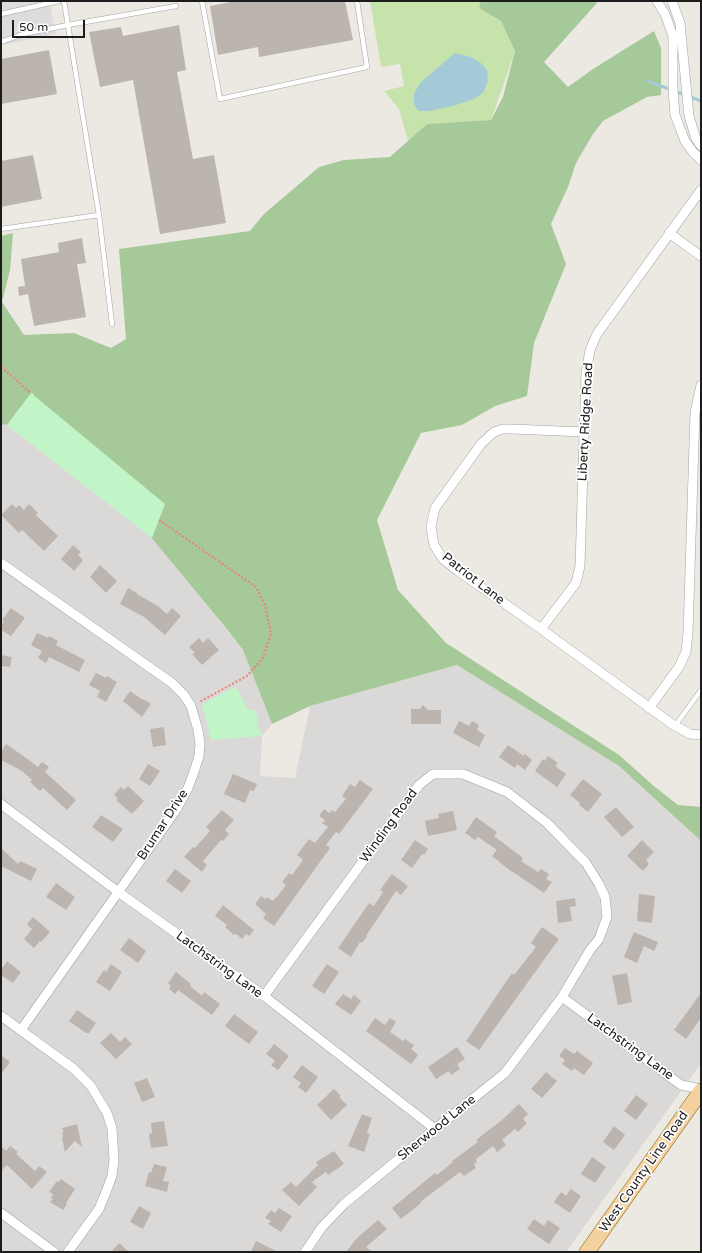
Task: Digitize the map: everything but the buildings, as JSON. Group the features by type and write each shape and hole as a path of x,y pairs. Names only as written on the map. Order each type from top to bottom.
{"main road":[{"name":"West County Line Road","path":"587,1252 701,1090"}],"street":[{"path":"657,1 665,14 673,36 673,89 675,115 685,141 701,160"},
{"path":"672,1 680,23 688,116 696,139 701,146"},
{"name":"Liberty Ridge Road","path":"541,629 576,583 580,566 586,373 590,350 597,334 701,190"},
{"path":"669,233 701,256"},
{"path":"649,708 679,667 686,652 688,633 695,412 701,385"},
{"name":"Patriot Lane","path":"584,432 512,429 503,429 494,432 481,444 435,508 431,527 434,545 443,559 458,571 541,629 649,708 675,726 690,734 701,735"},
{"name":"Brumar Drive","path":"2,565 172,683 184,695 191,706 198,730 200,744 199,756 193,776 176,810 21,1030"},
{"name":"Winding Road","path":"264,996 419,785 433,774 463,774 507,792 547,823 586,863 605,897 607,917 604,928 599,939 590,950 562,997"},
{"name":"Latchstring Lane","path":"1,804 117,892 264,996 435,1129"},
{"name":"Latchstring Lane","path":"562,997 681,1084 701,1090"},
{"name":"Sherwood Lane","path":"305,1252 322,1227 344,1204 505,1074 562,997"},
{"path":"1,1016 74,1069 91,1086 107,1113 112,1128 114,1160 112,1176 99,1209 68,1252"},
{"path":"1,1213 54,1252"}],"lane":[{"path":"1,14 59,1"},
{"path":"64,1 99,216 112,324"},
{"path":"202,1 220,99 367,66 357,1"},
{"path":"1,42 23,34 176,6"},
{"path":"1,229 99,216"},
{"path":"675,726 701,690"}],"path":[{"path":"1,366 32,393"},
{"path":"159,520 256,587 265,605 272,634 263,658 247,676 191,706"}],"shaded area":[{"path":"49,1 56,34 1,45 1,2"},
{"path":"1,424 7,425 151,537 243,650 272,724 262,736 260,776 295,778 310,706 457,665 619,766 701,841 701,1063 566,1252 1,1252"}],"green space":[{"path":"370,1 481,1 479,8 501,21 515,51 491,120 427,124 408,141 399,109 384,91 404,86 400,64 381,67"},
{"path":"481,1 596,1 597,3 544,62 568,87 593,69 654,31 661,48 661,95 647,97 603,121 593,134 576,163 568,187 551,224 566,264 534,343 527,396 495,406 462,425 421,433 377,520 398,590 446,643 619,755 678,805 701,807 701,841 619,766 457,665 310,706 272,724 243,650 32,393 7,425 1,424 1,236 13,233 10,270 2,302 24,335 74,333 111,348 126,339 119,249 250,231 264,214 319,167 344,160 390,157 427,124 491,120 503,97 515,51 501,21 479,8"},
{"path":"31,393 165,504 152,538 7,425"},
{"path":"236,687 248,710 254,710 258,717 257,725 262,736 211,740 202,704"}],"water":[{"path":"455,53 471,57 481,63 487,70 488,81 483,93 474,99 453,106 429,111 419,111 414,105 414,94 420,83"}],"waterway":[{"path":"648,81 701,101"}]}
